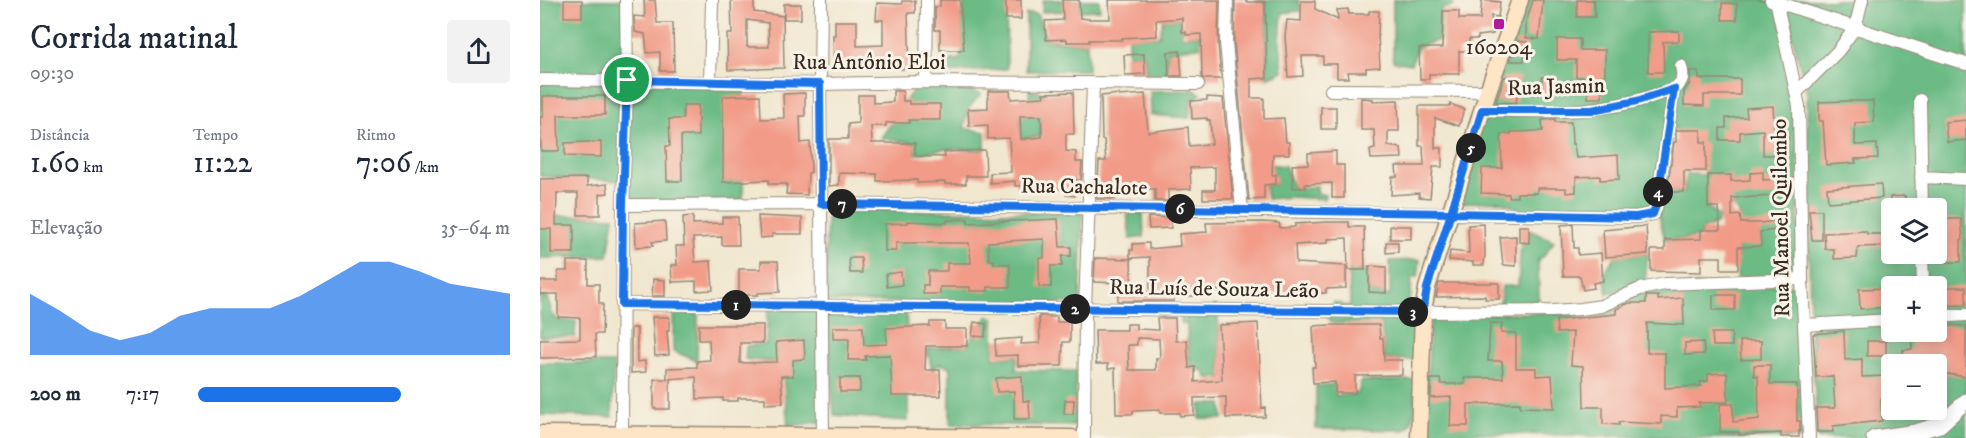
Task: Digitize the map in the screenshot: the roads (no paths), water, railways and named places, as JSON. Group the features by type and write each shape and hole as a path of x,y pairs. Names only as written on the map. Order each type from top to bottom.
{"main road":[{"path":"1419,438 1423,312 1427,288 1488,91 1520,0"},
{"path":"540,434 1072,438"}],"street":[{"path":"622,436 626,0"},
{"path":"710,82 712,0"},
{"path":"821,0 823,436"},
{"path":"926,82 927,0"},
{"path":"1227,0 1226,44 1242,210"},
{"path":"1797,92 1838,51 1856,28 1862,0"},
{"path":"1774,1 1966,64"},
{"name":"Rua Manoel Quilombo","path":"1774,1 1797,92 1809,438"},
{"path":"1674,89 1681,83 1683,75 1681,66"},
{"name":"Rua Antônio Eloi","path":"540,80 820,84 926,82 1198,84"},
{"path":"1084,438 1084,309 1093,85"},
{"name":"Rua Cachalote","path":"623,205 821,204 1636,217 1653,214 1657,203 1674,89"},
{"name":"Rua Jasmin","path":"1482,110 1592,110 1637,101 1674,89"},
{"name":"Rua Jasmin","path":"1331,90 1488,91"},
{"path":"1920,100 1922,198"},
{"path":"1921,177 1966,179"},
{"name":"Rua Luís de Souza Leão","path":"622,304 1423,312 1552,311 1601,306 1640,289 1665,284 1802,279"},
{"path":"1947,316 1966,315"},
{"path":"1804,325 1881,321"},
{"path":"1874,438 1915,432 1940,425 1966,400"}],"place":[{"name":"160204","path":"1499,24"}]}
